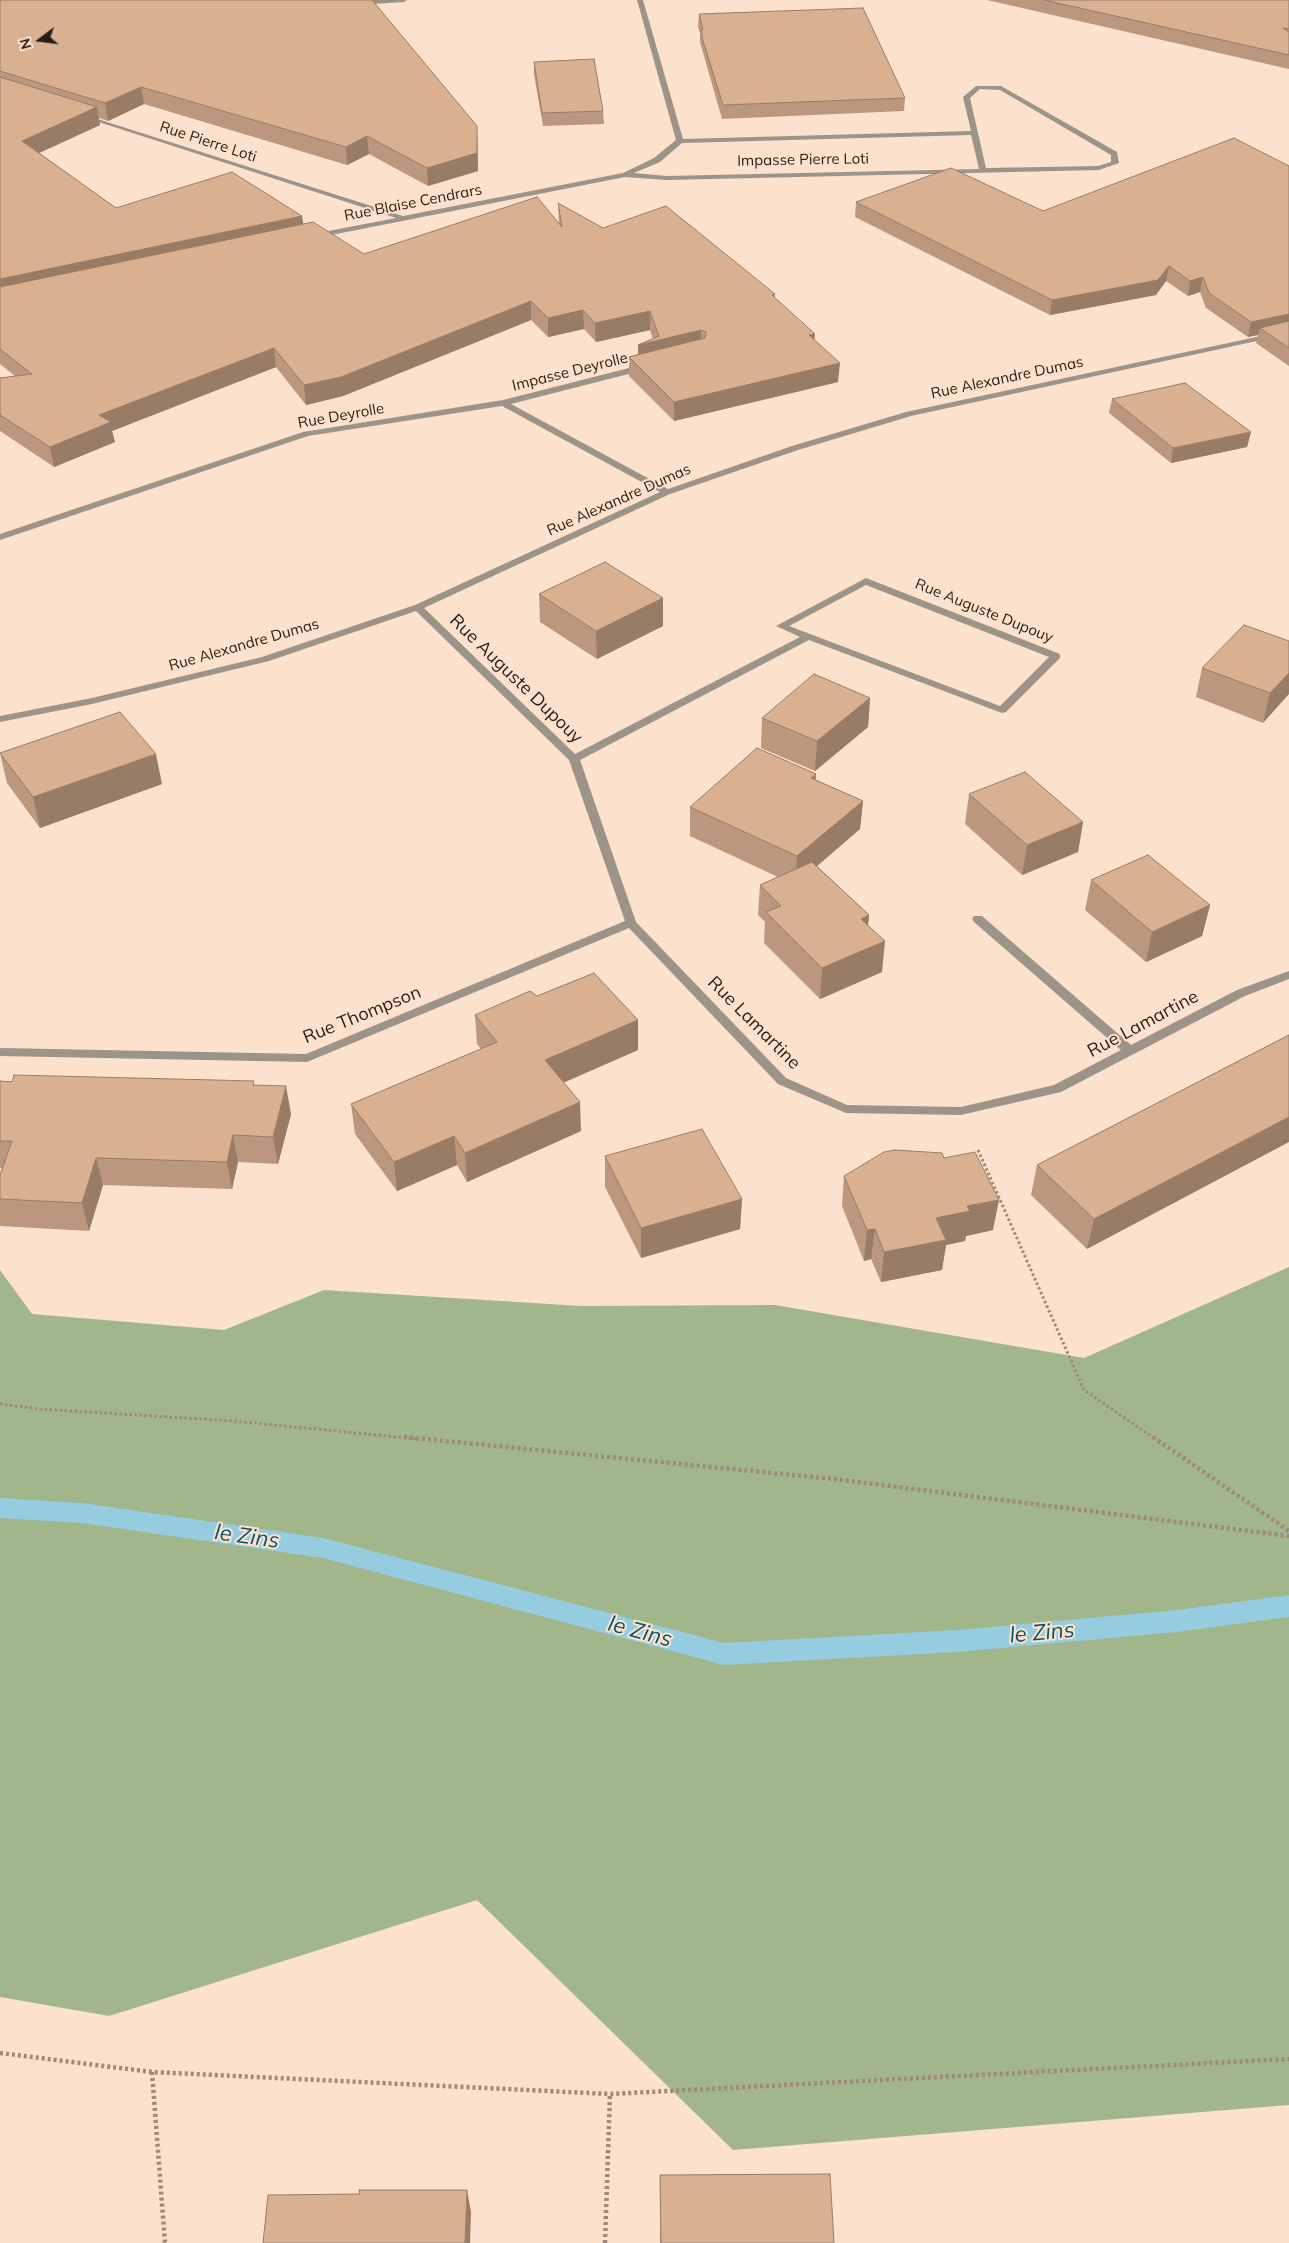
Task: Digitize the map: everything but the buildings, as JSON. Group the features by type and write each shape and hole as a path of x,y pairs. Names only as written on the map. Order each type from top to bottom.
{"street":[{"path":"348,4 404,0"},
{"path":"640,0 680,141"},
{"name":"Impasse Pierre Loti","path":"625,175 667,178 983,169 1100,168 1115,163 1114,154 1001,88 978,87 966,97 983,169"},
{"name":"Rue Pierre Loti","path":"72,112 402,218"},
{"name":"Impasse Pierre Loti","path":"680,141 974,133"},
{"name":"Rue Blaise Cendrars","path":"306,238 625,175 657,160 680,141"},
{"name":"Rue Alexandre Dumas","path":"0,719 92,702 265,659 418,608 667,492 795,448 910,414 1289,332"},
{"name":"Impasse Deyrolle","path":"504,403 654,365"},
{"path":"504,403 667,492"},
{"name":"Rue Deyrolle","path":"0,537 10,532 306,434 504,403"},
{"path":"0,529 10,532"},
{"name":"Rue Auguste Dupouy","path":"418,608 574,759 809,636 1002,710 1056,656 866,581 781,626 809,636"},
{"name":"Rue Lamartine","path":"574,759 631,923 782,1081 846,1109 961,1111 1057,1089 1241,993 1289,975"},
{"path":"978,919 1130,1051"},
{"name":"Rue Thompson","path":"0,1052 307,1058 631,923"}],"path":[{"path":"961,1111 1084,1390 1289,1531"},
{"path":"0,1404 39,1409 244,1422 824,1478 1289,1536"},
{"path":"0,2053 152,2072 610,2094 1289,2059"},
{"path":"152,2072 165,2243"},
{"path":"605,2243 610,2094"}],"green space":[{"path":"1289,1267 1289,2105 733,2150 477,1900 109,2016 0,1997 0,1270 32,1314 224,1330 324,1290 581,1306 775,1305 1084,1358"}],"waterway":[{"name":"le Zins","path":"0,1508 82,1513 323,1548 724,1654 958,1641 1177,1621 1289,1606"}]}
